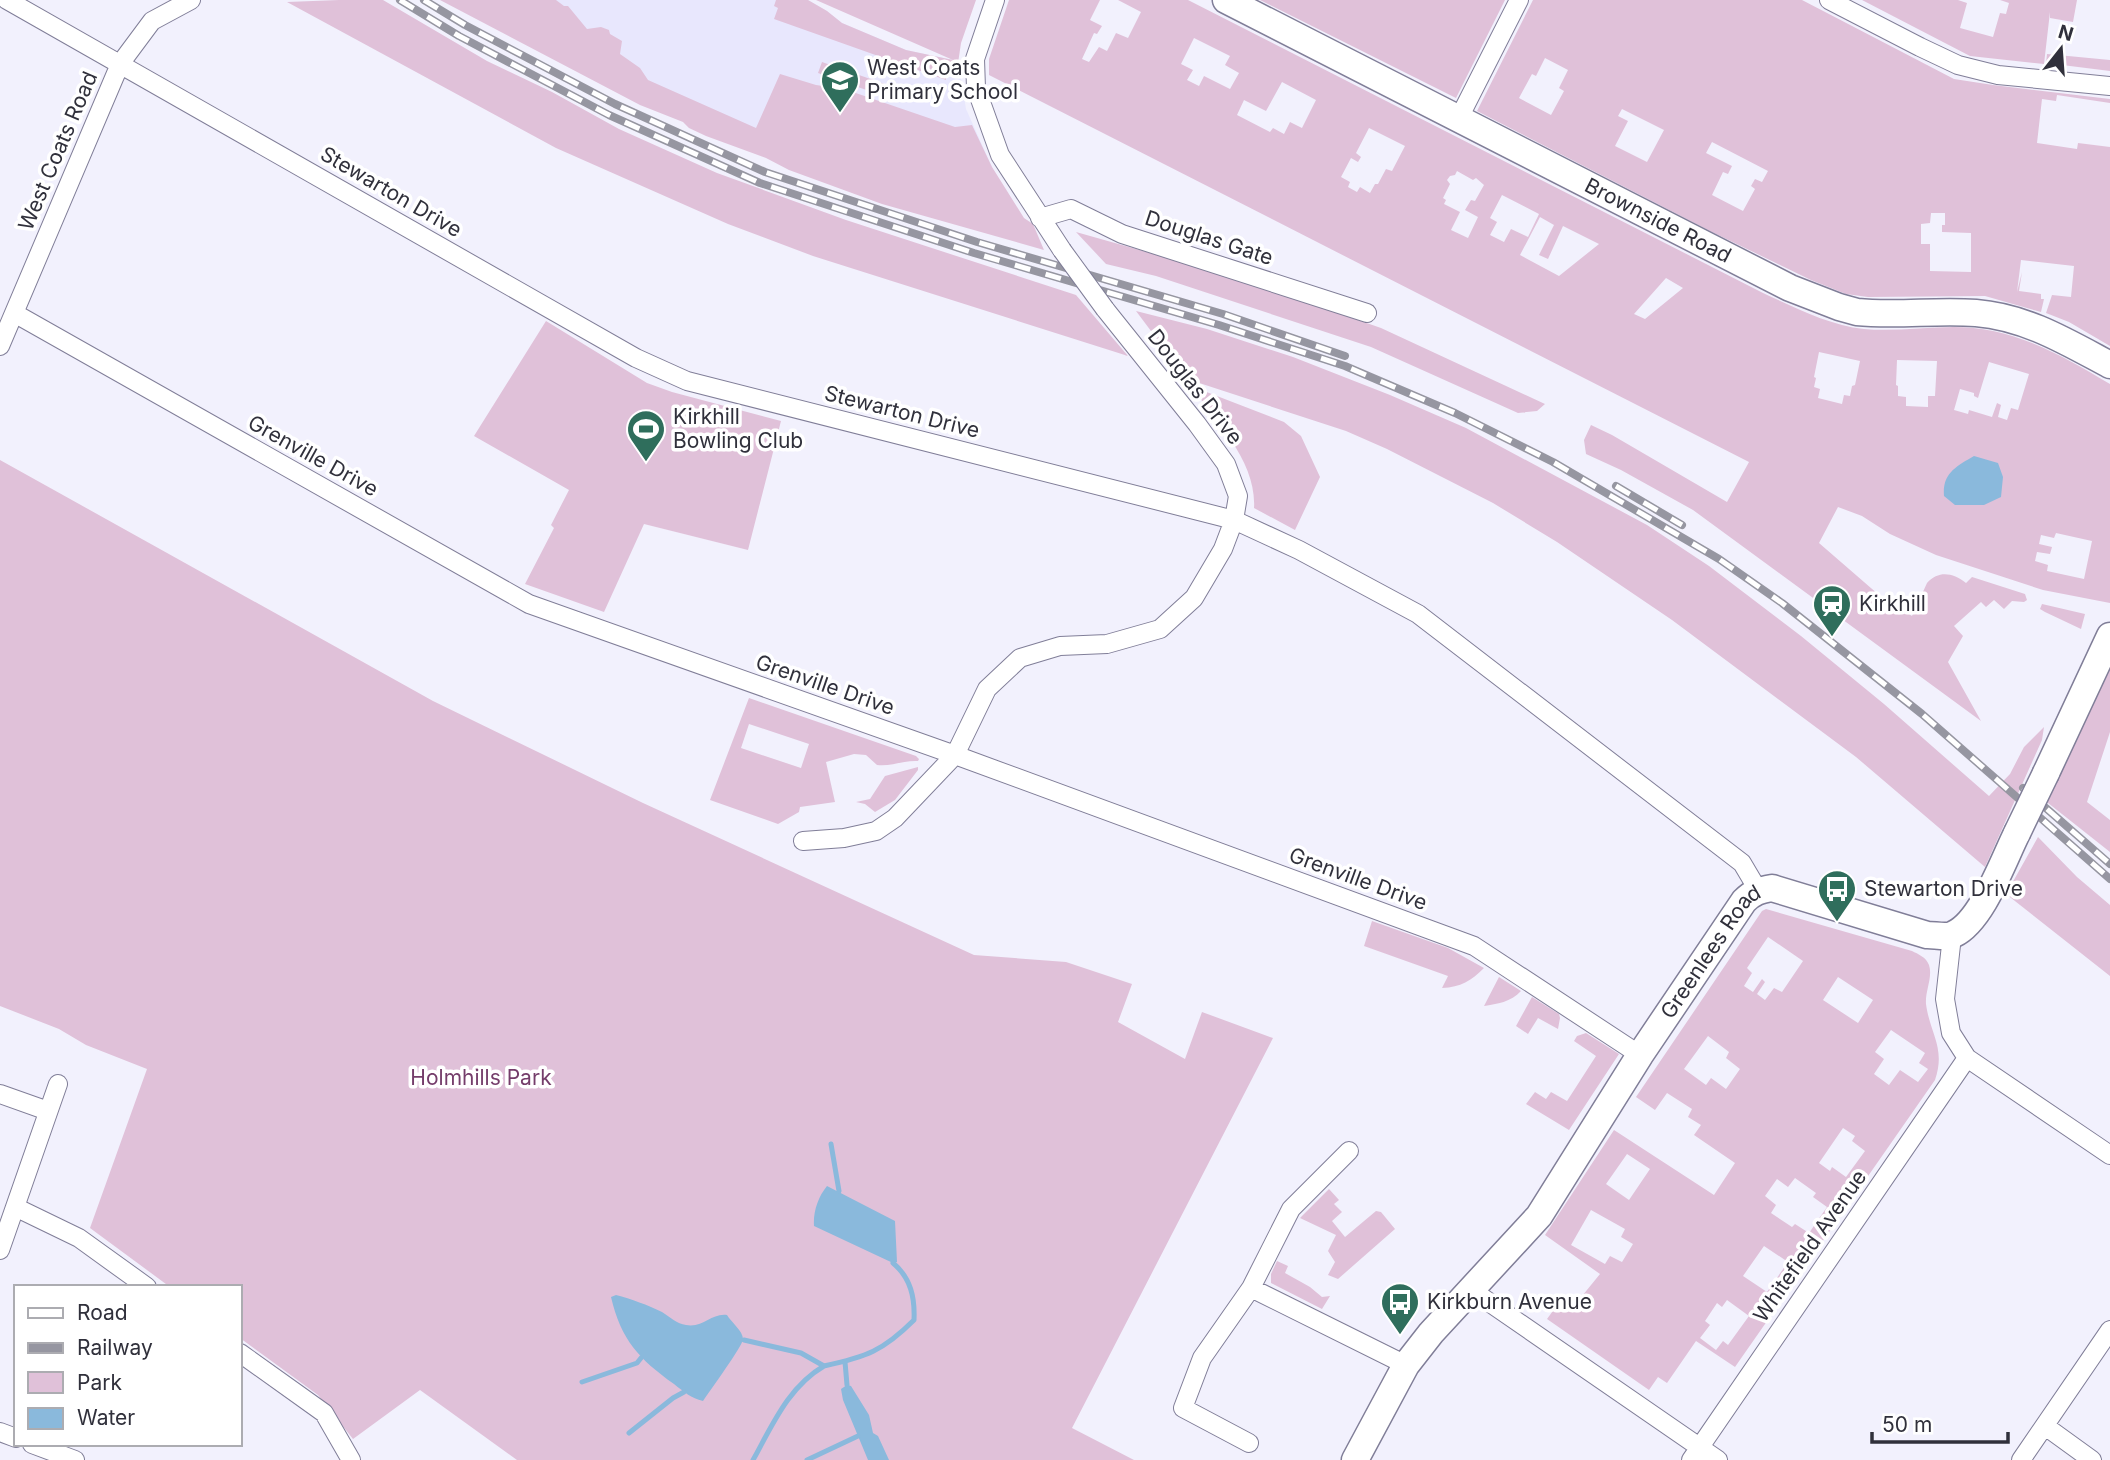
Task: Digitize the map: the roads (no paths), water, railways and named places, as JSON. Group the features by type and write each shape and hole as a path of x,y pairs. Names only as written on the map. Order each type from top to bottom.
{"main road":[{"name":"Brownside Road","path":"1226,0 1790,288 1839,307 1871,313 1953,312 2007,318 2046,330 2110,365"},
{"path":"1952,936 1971,923 1985,899 2110,636"},
{"name":"Greenlees Road","path":"1355,1460 1406,1365 1431,1333 1539,1216 1640,1055 1751,894 1772,888 1927,935 1952,936"}],"street":[{"name":"Stewarton Drive","path":"7,0 636,358 687,381 1234,520 1299,550 1419,614 1742,863 1758,890"},
{"name":"West Coats Road","path":"0,346 120,64 152,21 191,0"},
{"name":"Douglas Drive","path":"803,841 844,838 876,831 895,818 955,755 987,689 1020,658 1060,646 1107,644 1160,629 1194,598 1223,549 1234,520 1238,496 1226,464 1105,309 1062,250 1000,155 976,88 975,59 995,0"},
{"path":"1460,118 1519,0"},
{"path":"1829,0 1958,65 1998,75 2110,86"},
{"name":"Douglas Gate","path":"1041,218 1071,209 1122,234 1367,313"},
{"name":"Grenville Drive","path":"14,313 529,604 955,755 1474,946 1640,1055"},
{"path":"1952,936 1945,999 1951,1033 1967,1058 2110,1155"},
{"name":"Whitefield Avenue","path":"1695,1454 1967,1058"},
{"path":"0,1250 58,1084"},
{"path":"0,1094 48,1111"},
{"path":"1249,1443 1183,1408 1202,1358 1251,1288 1291,1209 1349,1151"},
{"path":"15,1207 79,1238 144,1285"},
{"path":"1251,1288 1406,1365"},
{"path":"1470,1290 1695,1454 1718,1460"},
{"path":"2021,1460 2110,1330"},
{"path":"242,1354 324,1413 351,1460"},
{"path":"2045,1426 2092,1460"},
{"path":"38,1446 75,1460"}],"water":[{"path":"1974,456 1998,463 2003,477 2001,497 1984,505 1955,505 1944,496 1945,481 1952,471"},
{"path":"827,1186 895,1221 897,1262 893,1263 814,1226 817,1205"},
{"path":"616,1295 651,1307 686,1325 727,1315 739,1330 742,1343 703,1401 688,1394 641,1357 620,1325 611,1297"},
{"path":"847,1385 851,1386 869,1415 873,1433 878,1436 889,1460 868,1460 843,1400 841,1389"}],"waterway":[{"path":"831,1144 839,1191"},
{"path":"744,1340 801,1353 824,1366 883,1346 914,1320 911,1289 904,1275 893,1263"},
{"path":"582,1382 637,1363 641,1358"},
{"path":"845,1362 847,1385"},
{"path":"753,1460 791,1396 824,1366"},
{"path":"629,1433 684,1392"},
{"path":"807,1460 858,1436"}],"railway":[{"path":"400,0 459,36 609,115 760,183 974,253 1219,325 1345,366 1455,413 1553,462 1719,559 1782,603 1922,714 2110,879"},
{"path":"424,0 465,25 615,104 765,172 977,242 1223,314 1345,356"},
{"path":"1616,486 1682,525"},
{"path":"2023,788 2110,864"}],"place":[{"name":"West Coats Primary School","path":"840,114"},
{"name":"Kirkhill Bowling Club","path":"646,463"},
{"name":"Kirkhill","path":"1832,638"},
{"name":"Stewarton Drive","path":"1837,923"},
{"name":"Kirkburn Avenue","path":"1400,1336"}],"park label":[{"name":"Holmhills Park","path":"481,1078"}]}
